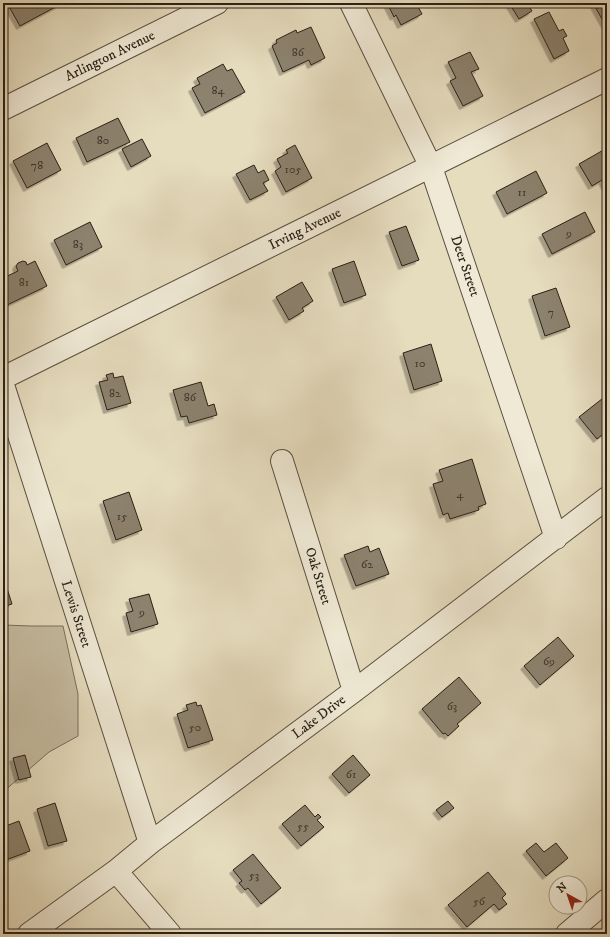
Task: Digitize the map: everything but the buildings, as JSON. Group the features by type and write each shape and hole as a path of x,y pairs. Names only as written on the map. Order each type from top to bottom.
{"street":[{"name":"Arlington Avenue","path":"3,108 217,3"},
{"name":"Deer Street","path":"351,3 431,167 556,538"},
{"name":"Irving Avenue","path":"3,378 607,79"},
{"name":"Lewis Street","path":"3,385 150,843"},
{"name":"Oak Street","path":"282,461 354,691"},
{"name":"Lake Drive","path":"29,934 116,871 150,843 354,691 607,498"},
{"path":"116,871 170,934"},
{"path":"568,934 607,900"}],"shaded area":[{"path":"3,625 63,626 78,694 78,736 49,752 3,792"}]}
